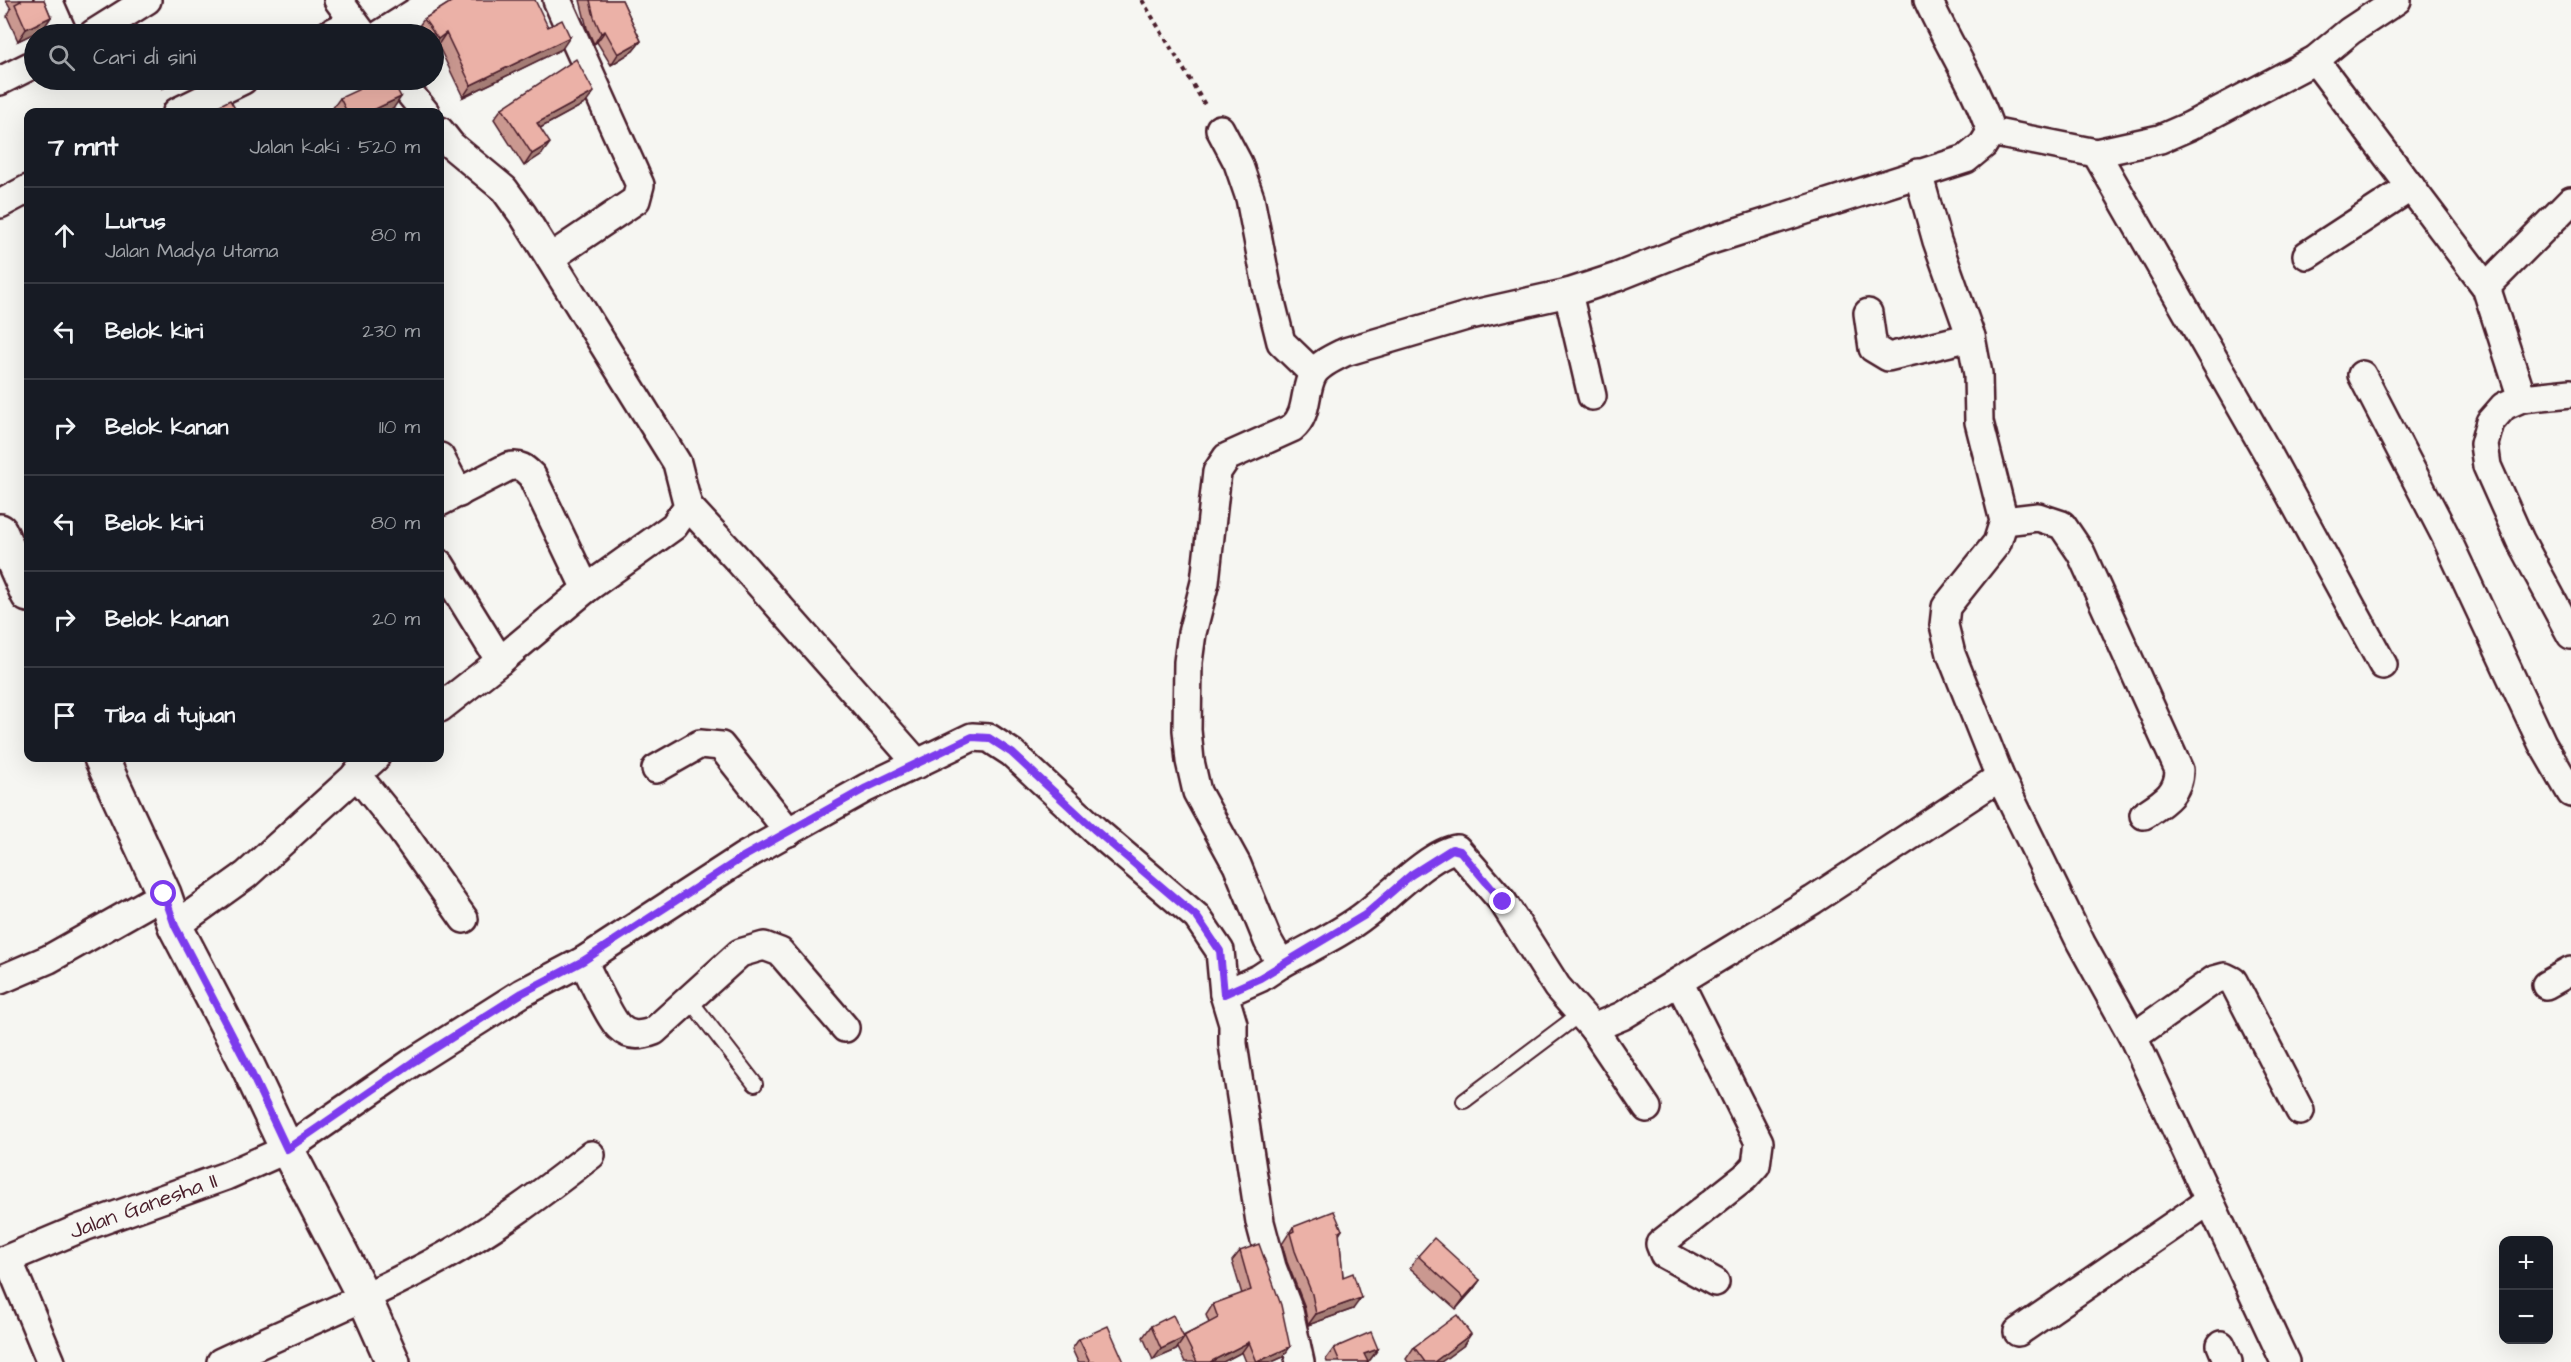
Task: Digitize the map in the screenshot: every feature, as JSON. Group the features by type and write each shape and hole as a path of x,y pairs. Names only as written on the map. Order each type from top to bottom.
{"street":[{"path":"48,0 59,24"},
{"path":"338,0 355,24"},
{"path":"397,24 435,0"},
{"path":"550,258 636,200 640,185 557,0"},
{"path":"1270,971 1268,941 1237,865 1197,792 1186,730 1188,662 1192,633 1205,582 1217,472 1221,464 1227,458 1292,428 1300,421 1313,374 1329,360 1345,352 1470,315 1568,293 1617,277 1705,242 1966,159 1983,146 1991,132 1983,108 1928,0"},
{"path":"1991,132 2096,153 2160,139 2190,126 2315,60 2350,31 2397,0"},
{"path":"107,24 136,3"},
{"path":"2315,60 2486,287 2522,398"},
{"path":"0,81 24,69"},
{"path":"185,108 222,90"},
{"path":"407,90 422,108"},
{"path":"1220,129 1238,163 1250,198 1267,286 1281,342 1313,374"},
{"path":"444,143 504,189 550,258 677,463 688,506 918,764"},
{"path":"2096,153 2267,452 2383,665"},
{"path":"1918,173 1937,241 1971,337 1978,374 1978,422 2004,521 1997,543 1951,598 1944,616 1951,654 2000,777 2081,943 2133,1037 2285,1362"},
{"path":"2307,255 2411,187"},
{"path":"0,204 24,191"},
{"path":"2486,287 2571,201"},
{"path":"1568,293 1592,396"},
{"path":"1868,313 1873,348 1888,357 1971,337"},
{"path":"2362,375 2444,533 2542,742 2571,793"},
{"path":"2571,393 2522,398 2504,406 2490,423 2484,444 2487,466 2520,540 2571,635"},
{"path":"444,475 449,498 508,467 516,465 522,467 532,476 586,589"},
{"path":"444,705 586,589 674,526 688,506"},
{"path":"2004,521 2038,517 2062,525 2082,553 2179,770 2179,782 2175,790 2144,815"},
{"path":"0,531 24,587"},
{"path":"444,570 500,661"},
{"name":"Jalan Ganesha II","path":"4,1260 81,1228 226,1176 287,1149 413,1062 522,993 583,961 743,857 866,788 972,737 981,736 995,741 1012,753 1118,851 1197,917 1220,951 1233,1024 1244,1121 1260,1222 1272,1267 1288,1311 1300,1362"},
{"path":"656,768 700,744 721,746 789,832"},
{"path":"103,762 164,894 175,926 364,1297 393,1362"},
{"path":"175,926 246,875 365,766 399,827 464,919"},
{"path":"1587,1021 1622,1017 1813,900 2000,777"},
{"path":"1228,993 1365,915 1411,875 1456,849 1503,902 1557,987 1587,1021 1647,1108"},
{"path":"0,980 49,959 164,894"},
{"path":"583,961 618,1026 630,1034 643,1036 654,1031 741,953 764,946 780,952 845,1028"},
{"path":"2546,985 2571,972"},
{"path":"2133,1037 2214,980 2224,977 2233,981 2300,1111"},
{"path":"1679,982 1759,1142 1756,1165 1745,1177 1660,1244 1664,1254 1715,1282"},
{"path":"221,1362 364,1297 445,1256 541,1194 591,1155"},
{"path":"2018,1332 2209,1202"},
{"path":"4,1260 51,1362"}],"lane":[{"path":"689,999 755,1084"},
{"path":"1464,1101 1587,1021"}],"path":[{"path":"1142,0 1220,129"}],"building":[{"path":"44,0 51,17 36,24 24,24 15,4 21,1"},
{"path":"454,0 535,0 548,27 562,20 570,37 471,85 446,33 444,34 444,24 428,24 424,19"},
{"path":"590,0 622,0 641,41 618,54 605,31 601,33"},
{"path":"576,59 594,92 537,123 550,143 532,154 502,108"},
{"path":"357,90 397,90 401,97 378,108 345,108 340,98"},
{"path":"230,100 235,108 214,108"},
{"path":"1334,1211 1342,1230 1339,1232 1343,1277 1353,1273 1361,1298 1316,1314 1312,1294 1290,1233 1294,1231 1293,1227"},
{"path":"1434,1238 1480,1280 1464,1298 1418,1256"},
{"path":"1259,1244 1281,1305 1290,1347 1257,1362 1249,1342 1210,1362 1197,1362 1184,1336 1218,1318 1213,1304 1251,1290 1240,1251"},
{"path":"1173,1315 1184,1338 1161,1349 1151,1326"},
{"path":"1457,1315 1471,1334 1434,1362 1425,1362 1414,1347"},
{"path":"1108,1326 1124,1362 1090,1362 1079,1339"},
{"path":"1371,1332 1378,1349 1364,1354 1368,1362 1340,1362 1334,1348"}],"route":[{"path":"164,894 175,926 245,1060 287,1149 413,1062 522,993 583,961 743,857 866,788 972,737 989,738 1012,753 1095,830 1197,917 1220,951 1224,994 1260,978 1365,915 1411,875 1452,849 1460,851 1503,902"}]}
